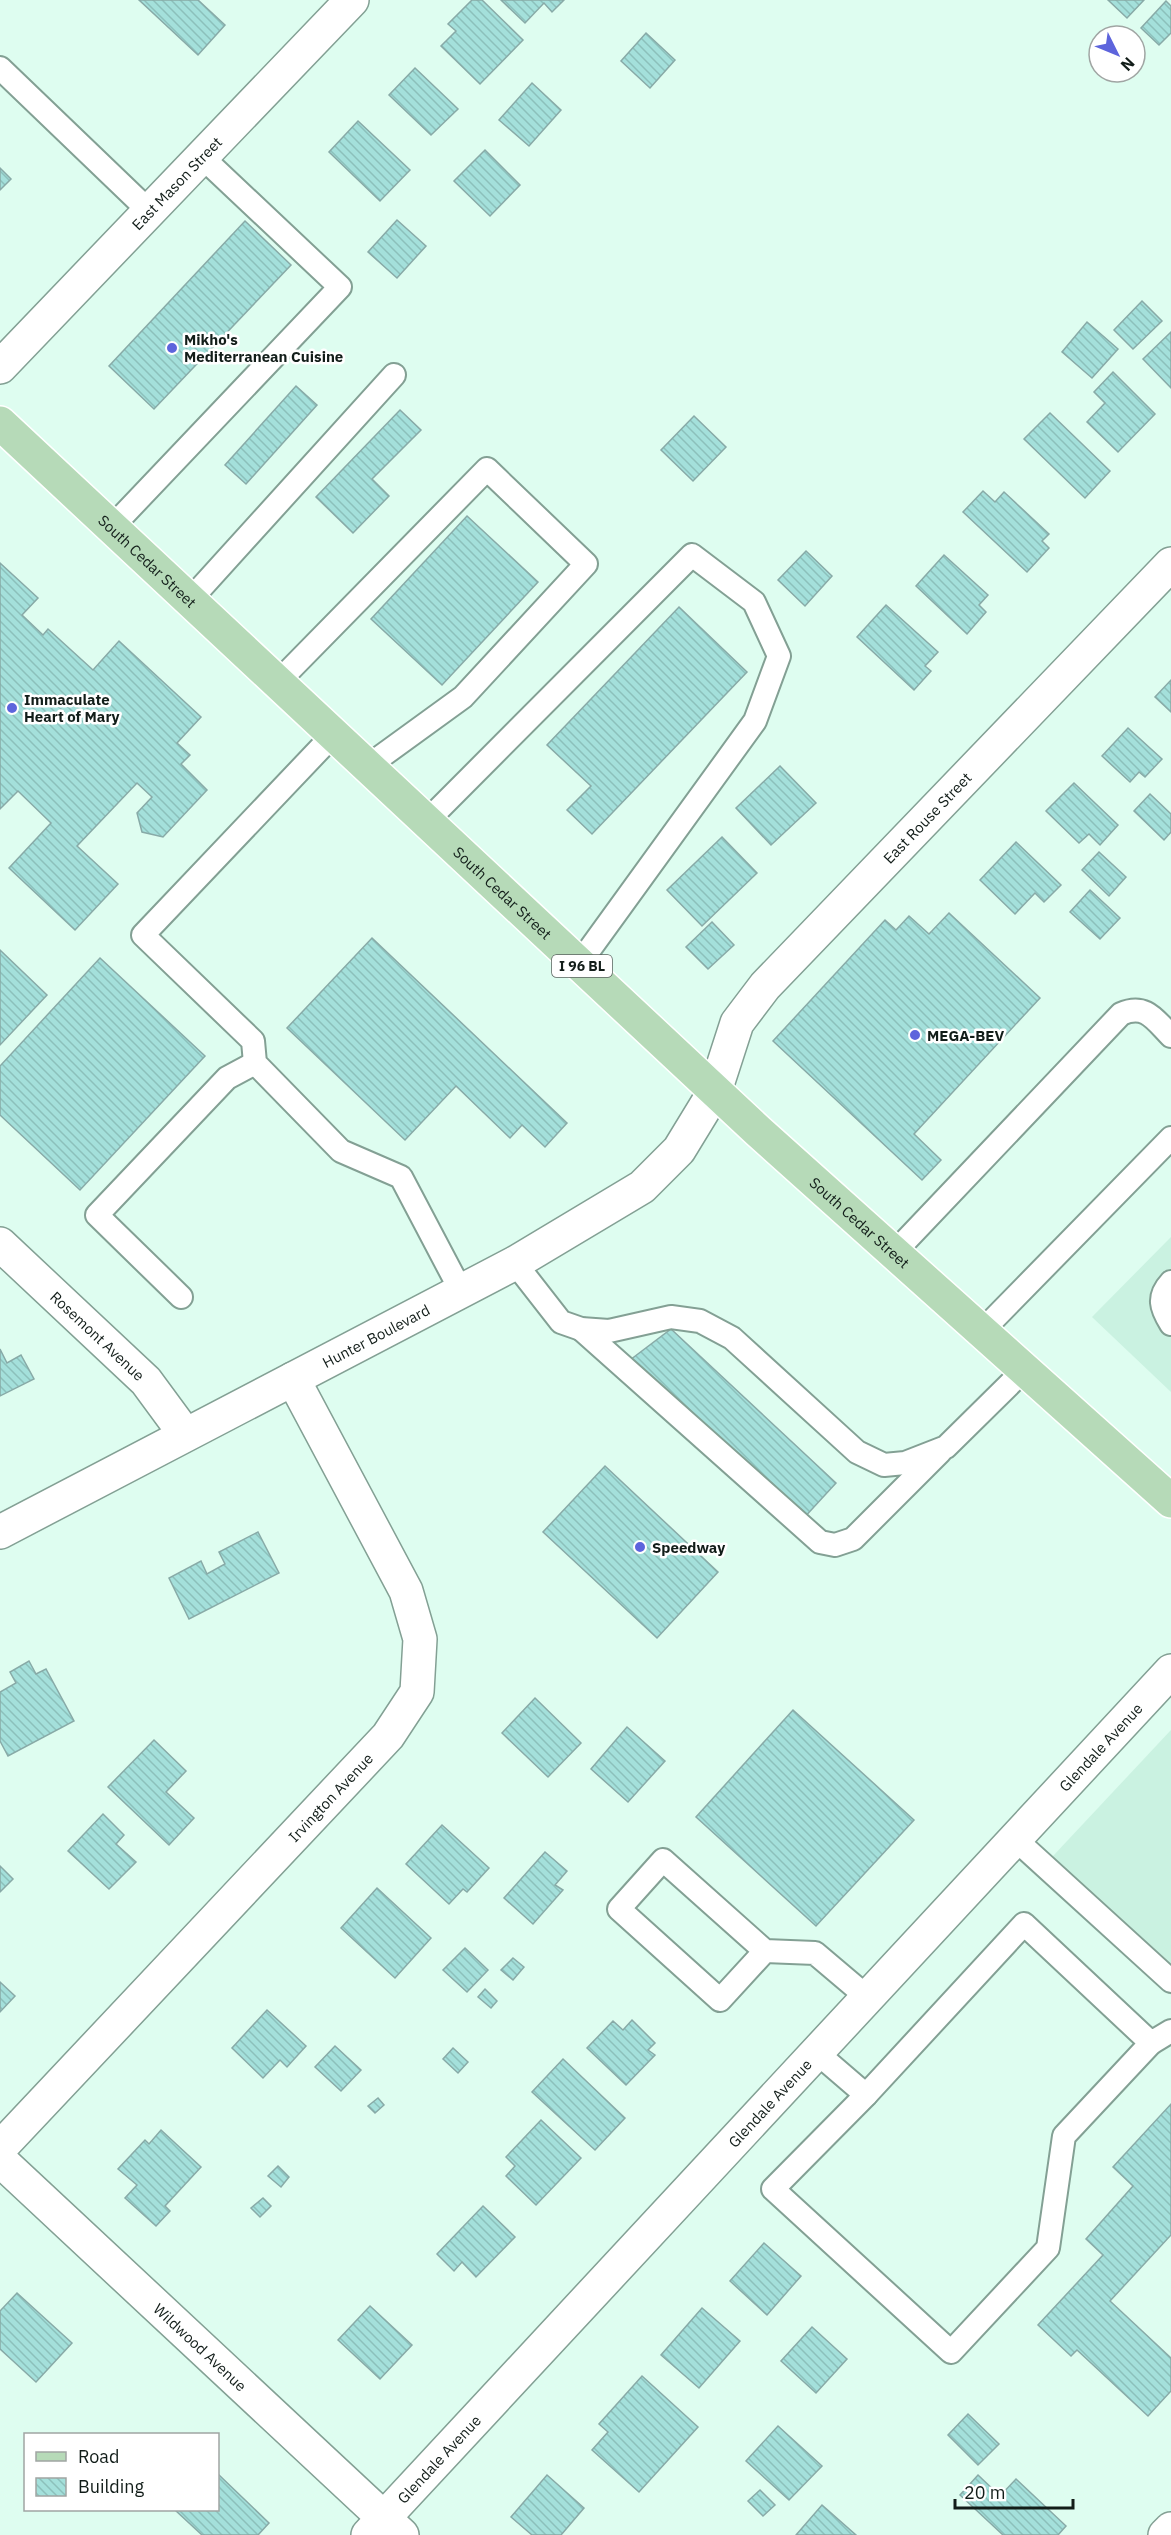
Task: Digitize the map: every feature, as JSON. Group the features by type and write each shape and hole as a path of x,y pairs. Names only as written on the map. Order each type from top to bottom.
{"main road":[{"name":"South Cedar Street","path":"0,423 715,1091 893,1254 1171,1501"}],"street":[{"name":"East Mason Street","path":"0,367 352,0"},
{"name":"East Rouse Street","path":"715,1091 736,1023 765,986 1171,564"},
{"name":"Hunter Boulevard","path":"0,1532 515,1263 642,1187 679,1150 715,1091"},
{"name":"Rosemont Avenue","path":"0,1244 146,1381 185,1434"},
{"name":"Irvington Avenue","path":"0,2148 388,1736 417,1692 420,1639 406,1590 293,1379"},
{"name":"Glendale Avenue","path":"384,2529 816,2052 1171,1671"},
{"name":"Wildwood Avenue","path":"0,2160 384,2529"},
{"path":"1165,2535 1171,2529"}],"lane":[{"path":"0,69 149,211"},
{"path":"112,527 340,287 201,156"},
{"path":"190,600 394,375"},
{"path":"278,682 487,469 586,564 463,697 368,766"},
{"path":"427,821 692,555 754,602 779,656 755,721 579,964"},
{"path":"334,735 143,934 253,1041 255,1063 341,1151 401,1177 461,1291"},
{"path":"893,1254 1121,1014 1138,1009 1147,1013 1171,1036"},
{"path":"181,1297 97,1215 227,1078 255,1063"},
{"path":"981,1332 1171,1138"},
{"path":"515,1263 561,1322 581,1329 609,1331 671,1317 700,1321 732,1338 857,1452 884,1465 905,1463 946,1447"},
{"path":"1171,1282 1162,1296 1162,1310 1171,1324"},
{"path":"581,1329 820,1542 835,1545 853,1539 1024,1370"},
{"path":"1014,1838 1171,1981"},
{"path":"765,1951 720,2000 619,1909 663,1860 765,1951 815,1953 867,1997"},
{"path":"1151,2043 1024,1924 866,2095 773,2189 951,2352 1048,2248 1064,2136 1151,2043 1171,2031"},
{"path":"816,2052 866,2095"}],"shaded area":[{"path":"1171,1237 1171,1392 1092,1317"},
{"path":"1171,1730 1171,1995 1039,1871"}],"building":[{"path":"139,0 198,0 225,25 198,55"},
{"path":"472,0 482,0 523,40 480,84 441,46 456,31 448,24"},
{"path":"501,0 564,0 552,12 544,3 525,23"},
{"path":"1108,0 1144,0 1127,18"},
{"path":"1166,1 1171,6 1171,33 1159,45 1147,34 1147,24 1145,24"},
{"path":"646,33 675,60 650,88 621,61"},
{"path":"415,68 458,109 431,135 389,95"},
{"path":"532,83 561,110 529,146 499,120"},
{"path":"358,121 410,170 380,201 329,152"},
{"path":"485,150 520,185 490,216 454,181"},
{"path":"0,168 11,179 0,190"},
{"path":"397,220 426,246 397,278 368,252"},
{"path":"245,221 291,265 154,409 109,366"},
{"path":"1142,301 1162,321 1133,349 1114,330"},
{"path":"1087,322 1118,349 1092,378 1062,352"},
{"path":"1171,332 1171,388 1143,359"},
{"path":"1113,372 1155,414 1118,452 1087,422 1105,403 1094,392"},
{"path":"296,386 317,405 246,484 225,465"},
{"path":"400,410 421,430 372,479 389,496 353,533 316,497"},
{"path":"1050,413 1110,471 1085,498 1024,439"},
{"path":"694,416 726,447 693,481 661,450"},
{"path":"983,491 995,502 1004,492 1049,534 1042,541 1049,548 1027,572 963,512"},
{"path":"467,516 538,582 442,685 371,619"},
{"path":"806,551 832,576 805,606 778,580"},
{"path":"944,555 988,595 979,605 986,612 967,634 916,586"},
{"path":"0,563 38,598 22,615 43,635 48,629 93,670 119,641 201,717 177,743 190,755 181,764 207,790 163,837 142,832 137,813 152,797 137,783 77,846 118,884 75,930 9,868 51,823 18,791 0,809"},
{"path":"886,605 938,652 925,666 931,671 914,690 857,637"},
{"path":"679,607 747,672 592,834 567,810 591,786 547,745"},
{"path":"1171,680 1171,712 1155,697"},
{"path":"1128,728 1162,759 1145,777 1139,772 1130,782 1102,756"},
{"path":"780,766 816,803 771,845 736,808"},
{"path":"1074,783 1118,825 1100,845 1089,834 1079,843 1046,811"},
{"path":"1150,794 1171,814 1171,832 1164,840 1134,811"},
{"path":"722,837 757,873 702,926 667,890"},
{"path":"1016,842 1061,885 1044,902 1035,893 1015,914 980,880"},
{"path":"1099,852 1126,877 1109,896 1082,870"},
{"path":"1090,890 1120,918 1100,939 1070,912"},
{"path":"949,913 1040,998 914,1134 941,1160 922,1180 773,1041 885,920 896,930 909,916 929,934"},
{"path":"712,922 734,945 708,969 686,947"},
{"path":"372,938 567,1123 545,1147 522,1125 510,1138 456,1086 405,1140 287,1028"},
{"path":"0,950 47,995 0,1045"},
{"path":"100,958 205,1056 80,1190 0,1115 0,1066"},
{"path":"671,1329 836,1483 802,1520 630,1360"},
{"path":"0,1349 7,1363 21,1355 34,1379 0,1396"},
{"path":"605,1466 718,1572 657,1638 543,1532"},
{"path":"258,1532 279,1573 189,1619 169,1578 201,1561 207,1574 225,1564 219,1552"},
{"path":"29,1661 36,1674 46,1669 74,1721 8,1756 0,1741 0,1692 16,1683 10,1672"},
{"path":"535,1698 581,1743 548,1777 502,1733"},
{"path":"793,1710 914,1820 816,1926 696,1817"},
{"path":"627,1727 665,1761 628,1802 591,1769"},
{"path":"154,1740 186,1771 166,1792 194,1818 169,1845 108,1787"},
{"path":"103,1814 124,1835 116,1844 136,1862 109,1889 68,1851"},
{"path":"442,1825 489,1868 467,1892 463,1889 449,1904 406,1864"},
{"path":"545,1852 567,1871 555,1885 563,1890 533,1924 504,1898"},
{"path":"0,1866 13,1879 0,1892"},
{"path":"377,1888 431,1938 395,1978 341,1928"},
{"path":"465,1948 488,1970 467,1992 443,1970"},
{"path":"513,1958 524,1967 513,1980 501,1970"},
{"path":"0,1982 15,1996 0,2012"},
{"path":"485,1989 497,2001 491,2008 478,1997"},
{"path":"267,2010 306,2046 287,2067 280,2060 263,2078 232,2048"},
{"path":"632,2020 655,2043 648,2050 655,2055 626,2085 587,2048 613,2021 623,2030"},
{"path":"335,2046 361,2070 341,2091 315,2067"},
{"path":"453,2048 468,2062 458,2073 443,2059"},
{"path":"563,2059 625,2118 595,2150 532,2092"},
{"path":"378,2098 384,2105 375,2113 368,2106"},
{"path":"1171,2104 1171,2235 1110,2301 1171,2358 1171,2391 1148,2416 1077,2350 1071,2356 1038,2325 1103,2255 1086,2239 1133,2186 1113,2167"},
{"path":"541,2120 581,2158 536,2205 506,2176 515,2166 506,2157"},
{"path":"161,2130 201,2167 165,2206 170,2211 156,2226 125,2198 137,2185 118,2169 145,2140 149,2144"},
{"path":"278,2166 289,2177 281,2187 268,2176"},
{"path":"263,2198 271,2206 260,2217 251,2208"},
{"path":"483,2206 515,2237 476,2277 462,2262 454,2271 437,2254"},
{"path":"764,2243 801,2276 767,2315 730,2281"},
{"path":"17,2293 72,2343 36,2382 0,2349 0,2311"},
{"path":"370,2306 412,2345 380,2379 338,2340"},
{"path":"702,2308 740,2341 699,2388 661,2355"},
{"path":"812,2327 847,2359 816,2393 781,2361"},
{"path":"642,2376 698,2427 639,2492 592,2450 608,2432 599,2424"},
{"path":"968,2414 999,2444 978,2465 948,2435"},
{"path":"778,2426 822,2466 789,2500 746,2461"},
{"path":"219,2475 269,2523 258,2535 202,2535 176,2511 219,2511"},
{"path":"547,2475 584,2508 561,2535 532,2535 511,2517"},
{"path":"978,2475 1000,2496 1016,2479 1066,2526 1058,2535 1003,2535 960,2495"},
{"path":"760,2490 775,2505 763,2516 748,2501"},
{"path":"822,2505 856,2535 796,2535"}],"place":[{"name":"Mikho's Mediterranean Cuisine","path":"172,348"},
{"name":"Immaculate Heart of Mary","path":"12,708"},
{"name":"MEGA-BEV","path":"915,1035"},
{"name":"Speedway","path":"640,1547"}]}
